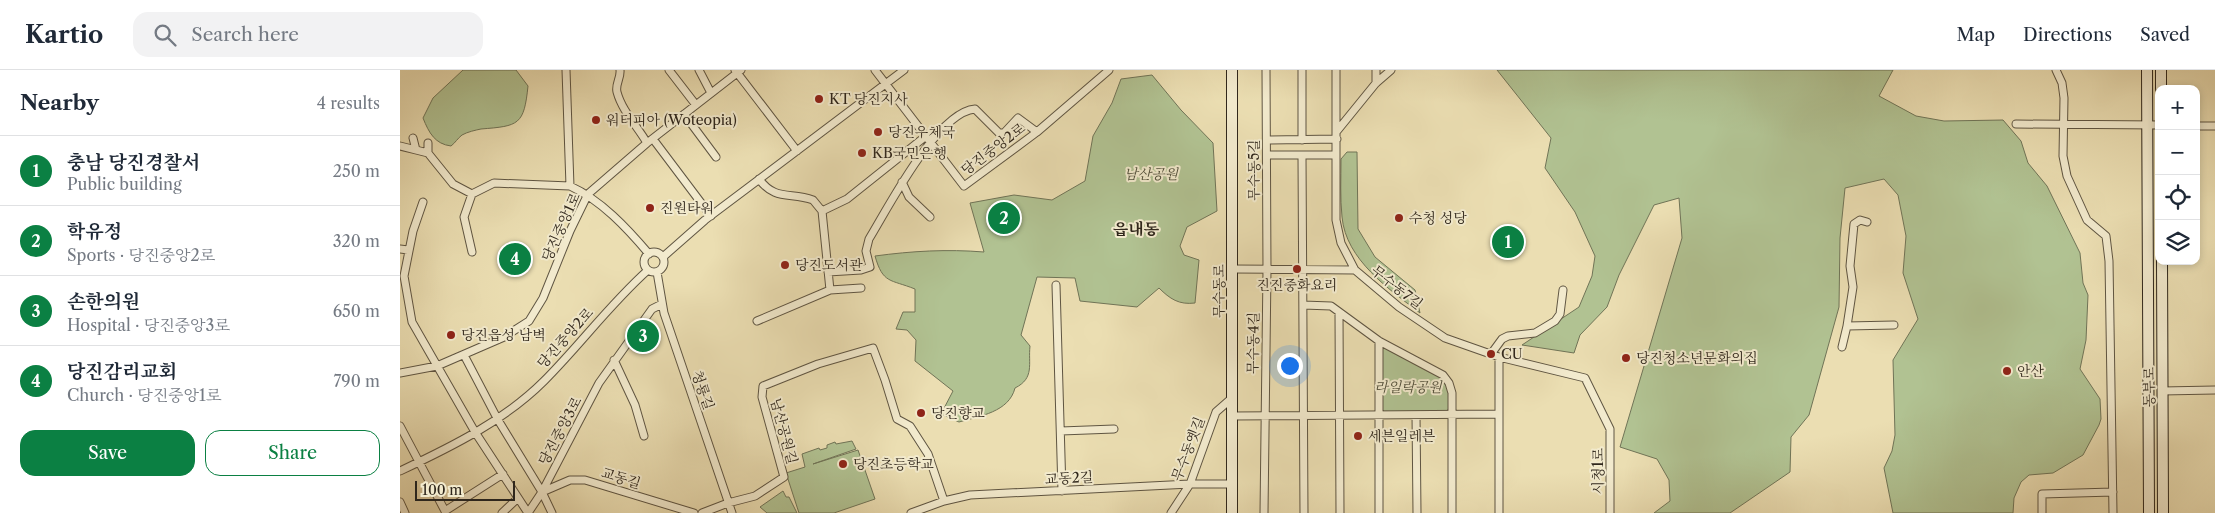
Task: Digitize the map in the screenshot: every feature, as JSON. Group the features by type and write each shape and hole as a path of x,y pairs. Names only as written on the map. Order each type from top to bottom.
{"street":[{"path":"566,70 570,186"},
{"path":"670,70 696,105"},
{"path":"699,70 711,93"},
{"path":"828,272 861,270 870,267 866,251 869,239 902,182 931,142 876,70"},
{"path":"663,257 685,236 904,70"},
{"name":"당진중앙2로","path":"1037,132 1018,118 1004,133 999,133 975,110 966,110 931,142 964,186 1037,132 1109,70"},
{"name":"무수동로","path":"1232,70 1232,513"},
{"name":"무수동5길","path":"1266,70 1267,270"},
{"path":"1302,70 1302,140"},
{"name":"무수동7길","path":"1336,70 1336,220 1341,243 1355,270 1399,307 1445,338 1491,354 1585,378 1610,429"},
{"path":"1376,70 1376,83"},
{"path":"1337,131 1376,83 1391,70"},
{"path":"2056,70 2062,82 2064,98 2064,156 2067,176 2086,220 2106,236 2109,261 2113,513"},
{"path":"2147,70 2149,513"},
{"path":"2161,70 2161,85"},
{"path":"622,71 616,83 618,94 630,118 711,216"},
{"path":"737,71 797,152"},
{"name":"당진중앙1로","path":"400,373 437,366 504,338 529,321 543,298 570,231 588,194 737,71"},
{"path":"684,114 716,157"},
{"path":"2016,124 2155,126"},
{"path":"2200,126 2215,126"},
{"path":"822,211 846,199 926,136"},
{"path":"412,138 416,150"},
{"path":"1267,140 1336,139"},
{"path":"428,143 428,153"},
{"path":"400,146 428,153 453,184 472,194"},
{"path":"1267,155 1336,156"},
{"path":"1302,156 1304,513"},
{"path":"759,179 767,190 773,193 813,200 822,211 830,290"},
{"path":"902,182 909,197 930,217"},
{"path":"472,252 464,217 472,194 494,184 570,186 588,194 636,238 649,254"},
{"path":"423,202 412,231 402,277 412,322 475,432 528,513"},
{"path":"1842,347 1853,287 1850,266 1854,224 1860,220 1867,222"},
{"path":"400,249 408,250"},
{"path":"658,253 663,257 664,266 657,272 648,270 644,262 649,254 658,253"},
{"name":"동부로","path":"2162,265 2163,513"},
{"path":"1233,269 1355,270"},
{"name":"당진중앙2로","path":"400,471 498,420 543,382 622,293 648,270"},
{"name":"무수동4길","path":"1264,513 1267,270"},
{"name":"청룡길","path":"657,272 662,304 732,513"},
{"path":"1056,285 1062,491"},
{"path":"757,321 830,290 861,288"},
{"path":"1491,354 1502,339 1508,336 1535,333 1555,321 1560,314 1563,290"},
{"name":"당진중앙3로","path":"528,513 542,492 571,435 614,360 652,309 662,304"},
{"path":"1303,305 1331,306 1379,341 1443,375 1451,387 1452,513"},
{"path":"1340,313 1340,513"},
{"path":"1847,326 1894,325"},
{"path":"1379,341 1379,513"},
{"name":"남산공원길","path":"728,503 755,496 784,478 762,397 763,386 818,364 873,348 886,380 897,419 910,426 928,454 944,501"},
{"path":"464,355 498,420 542,492 552,513"},
{"path":"1499,356 1499,513"},
{"path":"614,360 635,405 644,436"},
{"path":"2162,391 2215,390"},
{"name":"무수동옛길","path":"1171,513 1190,484 1216,412 1232,398"},
{"path":"1232,416 1499,414"},
{"path":"1416,415 1417,513"},
{"path":"400,426 444,512 503,474"},
{"path":"1061,431 1114,429"},
{"name":"시청1로","path":"1610,429 1610,513"},
{"name":"교동길","path":"542,492 570,480 585,480 694,513"},
{"name":"교동2길","path":"911,513 944,501 970,495 1190,484 1232,484"},
{"path":"2042,513 2042,494 2113,492"},
{"path":"502,513 518,498"},
{"path":"400,502 405,513"},
{"path":"702,513 728,503"},
{"path":"669,505 671,513"}],"green space":[{"path":"463,70 516,70 528,86 524,109 517,121 512,124 466,133 451,146 445,145 433,137 423,118 433,98"},
{"path":"1497,70 1893,70 1879,96 1916,116 1944,121 2003,120 2021,141 2028,163 2047,186 2080,253 2083,283 2088,295 2086,340 2080,369 2100,399 2101,419 2083,455 2053,473 2029,475 2021,482 2014,498 2013,513 1893,513 1884,468 1892,451 1895,435 1893,360 1918,319 1903,273 1906,236 1898,195 1884,179 1845,188 1840,238 1839,307 1809,415 1791,437 1790,472 1730,513 1654,513 1670,501 1669,480 1657,459 1620,447 1682,238 1679,198 1654,205 1619,275 1607,307 1580,335 1574,353 1522,345 1579,307 1592,276 1595,256 1575,212 1545,168 1551,138"},
{"name":"남산공원","path":"1152,75 1181,110 1213,143 1217,211 1187,227 1180,246 1184,255 1199,260 1195,303 1184,303 1175,300 1159,288 1137,307 1080,301 1075,278 1037,277 1021,335 1030,346 1029,370 1026,380 1015,388 1007,403 993,412 959,422 941,414 953,391 915,361 916,340 907,330 896,329 903,312 915,312 915,289 893,282 885,276 881,272 875,256 930,251 984,252 970,203 1014,195 1052,200 1085,181 1093,136 1112,103 1121,79"},
{"path":"1347,152 1357,152 1358,229 1375,257 1415,290 1420,313 1371,272 1360,260 1345,232 1341,203 1341,159"},
{"name":"라일락공원","path":"1382,346 1443,376 1449,389 1449,409 1446,411 1385,412 1382,409"},
{"path":"852,441 856,449 813,464 858,450 875,499 834,513 799,513 786,473 805,467 802,454 819,448 820,450 827,448 827,445 835,442 836,444"},
{"path":"783,491 786,497 789,497 797,513 767,513 760,507"}],"place":[{"name":"KT 당진지사","path":"819,99"},
{"name":"워터피아 (Woteopia)","path":"596,120"},
{"name":"당진우체국","path":"878,132"},
{"name":"KB국민은행","path":"862,153"},
{"name":"진원타워","path":"650,208"},
{"name":"학유정","path":"1004,218"},
{"name":"수청 성당","path":"1399,218"},
{"name":"충남 당진경찰서","path":"1508,242"},
{"name":"당진감리교회","path":"515,259"},
{"name":"당진도서관","path":"785,265"},
{"name":"진진중화요리","path":"1297,269"},
{"name":"당진읍성 남벽","path":"451,335"},
{"name":"손한의원","path":"643,336"},
{"name":"CU","path":"1491,354"},
{"name":"당진청소년문화의집","path":"1626,358"},
{"name":"안산","path":"2007,371"},
{"name":"당진향교","path":"921,413"},
{"name":"세븐일레븐","path":"1358,436"},
{"name":"당진초등학교","path":"843,464"}],"district":[{"name":"읍내동","path":"1136,229"}]}
